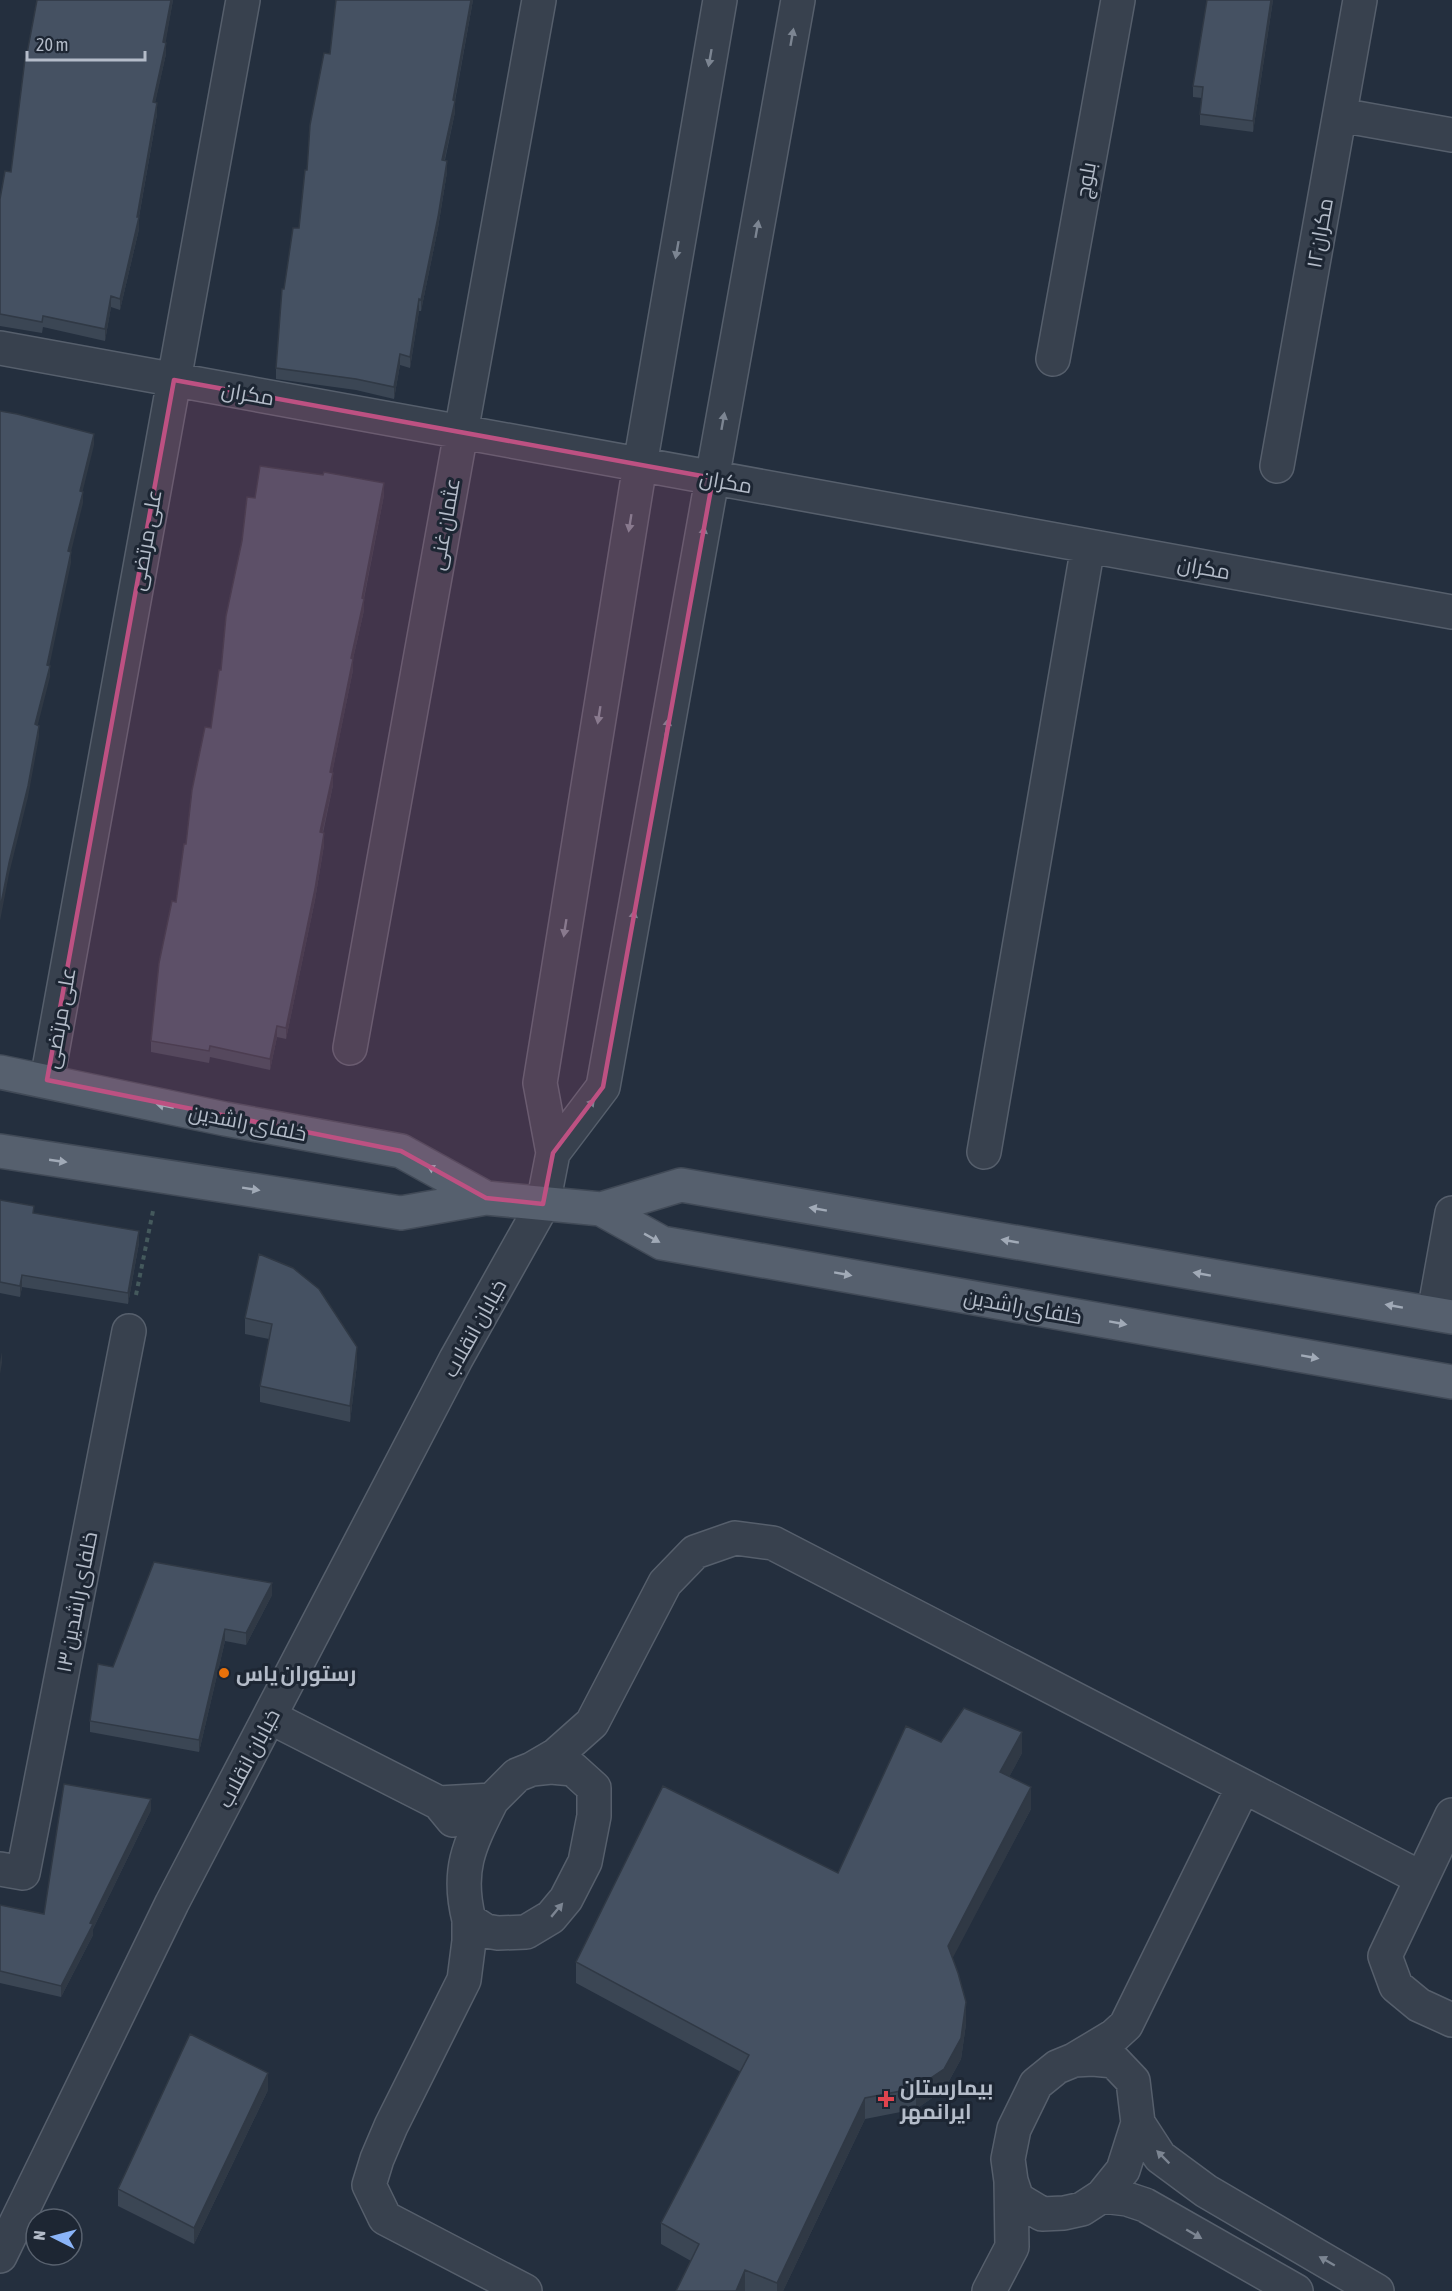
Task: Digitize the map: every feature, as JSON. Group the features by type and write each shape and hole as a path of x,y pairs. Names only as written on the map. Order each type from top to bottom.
{"main road":[{"name":"خلفای راشدین","path":"0,1071 225,1119 401,1151 486,1198"},
{"name":"خلفای راشدین","path":"0,1152 401,1213 486,1198 601,1209 681,1185 1443,1315"},
{"name":"خلفای راشدین","path":"601,1209 662,1243 1452,1382"}],"street":[{"name":"علی مرتضی","path":"47,1080 243,0"},
{"name":"عثمان غنی","path":"350,1048 539,0"},
{"path":"553,1152 540,1083 640,465 720,0"},
{"path":"553,1152 603,1087 798,0"},
{"name":"بلوچ","path":"1053,359 1118,0"},
{"name":"مکران۱۲","path":"1277,466 1360,0"},
{"path":"1340,115 1452,135"},
{"name":"مکران","path":"0,348 1452,612"},
{"path":"984,1152 1088,546"},
{"name":"خیابان انقلاب","path":"0,2256 172,1903 445,1378 543,1204 553,1152"},
{"path":"1443,1315 1452,1214"},
{"name":"خلفای راشدین ۱۳","path":"12,1871 129,1331"},
{"path":"525,2291 385,2218 369,2185 377,2159 395,2117 464,1980 469,1941 469,1920 464,1899 466,1861 471,1842 492,1800 517,1775 556,1755 592,1723 665,1583 695,1552 735,1538 773,1544 1421,1878"},
{"path":"270,1717 439,1803 451,1816 460,1834 466,1861"},
{"path":"464,1980 496,1951 551,1917 566,1899 585,1862 594,1816 591,1762 592,1723"},
{"path":"532,1769 551,1767 573,1769 594,1788"},
{"path":"989,2291 1012,2247 1011,2181 1008,2159 1014,2129 1036,2084 1057,2067 1074,2060 1114,2036 1126,2025 1243,1787"},
{"path":"439,1803 492,1800"},
{"path":"1452,1815 1385,1956 1396,1986 1419,2005 1452,2020"},
{"path":"469,1920 486,1931 526,1932"},
{"path":"1011,2181 1017,2199 1042,2214 1064,2213 1082,2209 1102,2196 1123,2170 1138,2123 1126,2025"},
{"path":"1074,2060 1114,2061 1133,2081"},
{"path":"1138,2123 1160,2157 1206,2191 1377,2291"},
{"path":"1102,2196 1127,2199 1145,2205 1296,2291"},
{"path":"1012,2247 1064,2213"}],"path":[{"path":"129,1331 160,1175"}],"highlighted area":[{"path":"174,380 713,478 603,1087 553,1153 543,1204 486,1198 401,1151 47,1080"}],"building":[{"path":"37,0 171,0 163,42 166,43 153,102 157,103 137,217 139,217 120,299 111,296 105,329 43,316 42,322 0,314 0,199 5,171 11,172 25,59"},
{"path":"336,0 471,0 453,100 455,101 442,160 447,161 438,217 421,300 419,299 410,357 400,354 394,387 356,379 276,368 282,289 284,289 293,228 299,228 310,125 324,53 330,54"},
{"path":"1207,0 1271,0 1253,121 1200,114 1203,87 1193,86"},
{"path":"0,411 94,434 80,491 83,492 68,551 71,552 47,665 50,666 35,724 39,726 28,786 0,909"},
{"path":"260,466 323,475 324,472 384,483 362,598 364,599 351,658 353,659 330,772 333,773 320,832 324,833 315,889 286,1028 277,1026 270,1059 210,1046 209,1051 151,1041 159,963 172,901 176,902 192,790 205,727 211,728 219,670 221,670 226,616 242,541 247,497 255,498"},
{"path":"0,1200 34,1206 33,1213 139,1231 128,1293 22,1275 20,1286 0,1282"},
{"path":"259,1254 293,1268 319,1289 357,1347 350,1406 260,1386 272,1324 245,1318"},
{"path":"154,1562 272,1583 246,1633 225,1629 199,1740 90,1721 98,1664 113,1667"},
{"name":"بیمارستان ایرانمهر","path":"964,1708 1022,1732 1000,1772 1031,1787 948,1946 966,2002 961,2038 944,2069 916,2088 865,2098 777,2283 745,2270 736,2291 676,2291 699,2244 661,2223 749,2055 576,1962 663,1786 838,1873 906,1726 941,1742"},
{"path":"64,1784 151,1799 90,1923 93,1924 61,1986 0,1971 0,1905 44,1914"},
{"path":"190,2034 268,2073 194,2228 118,2189"}],"place":[{"name":"رستوران یاس","path":"224,1673"},
{"name":"بیمارستان ایرانمهر","path":"886,2099"}]}
